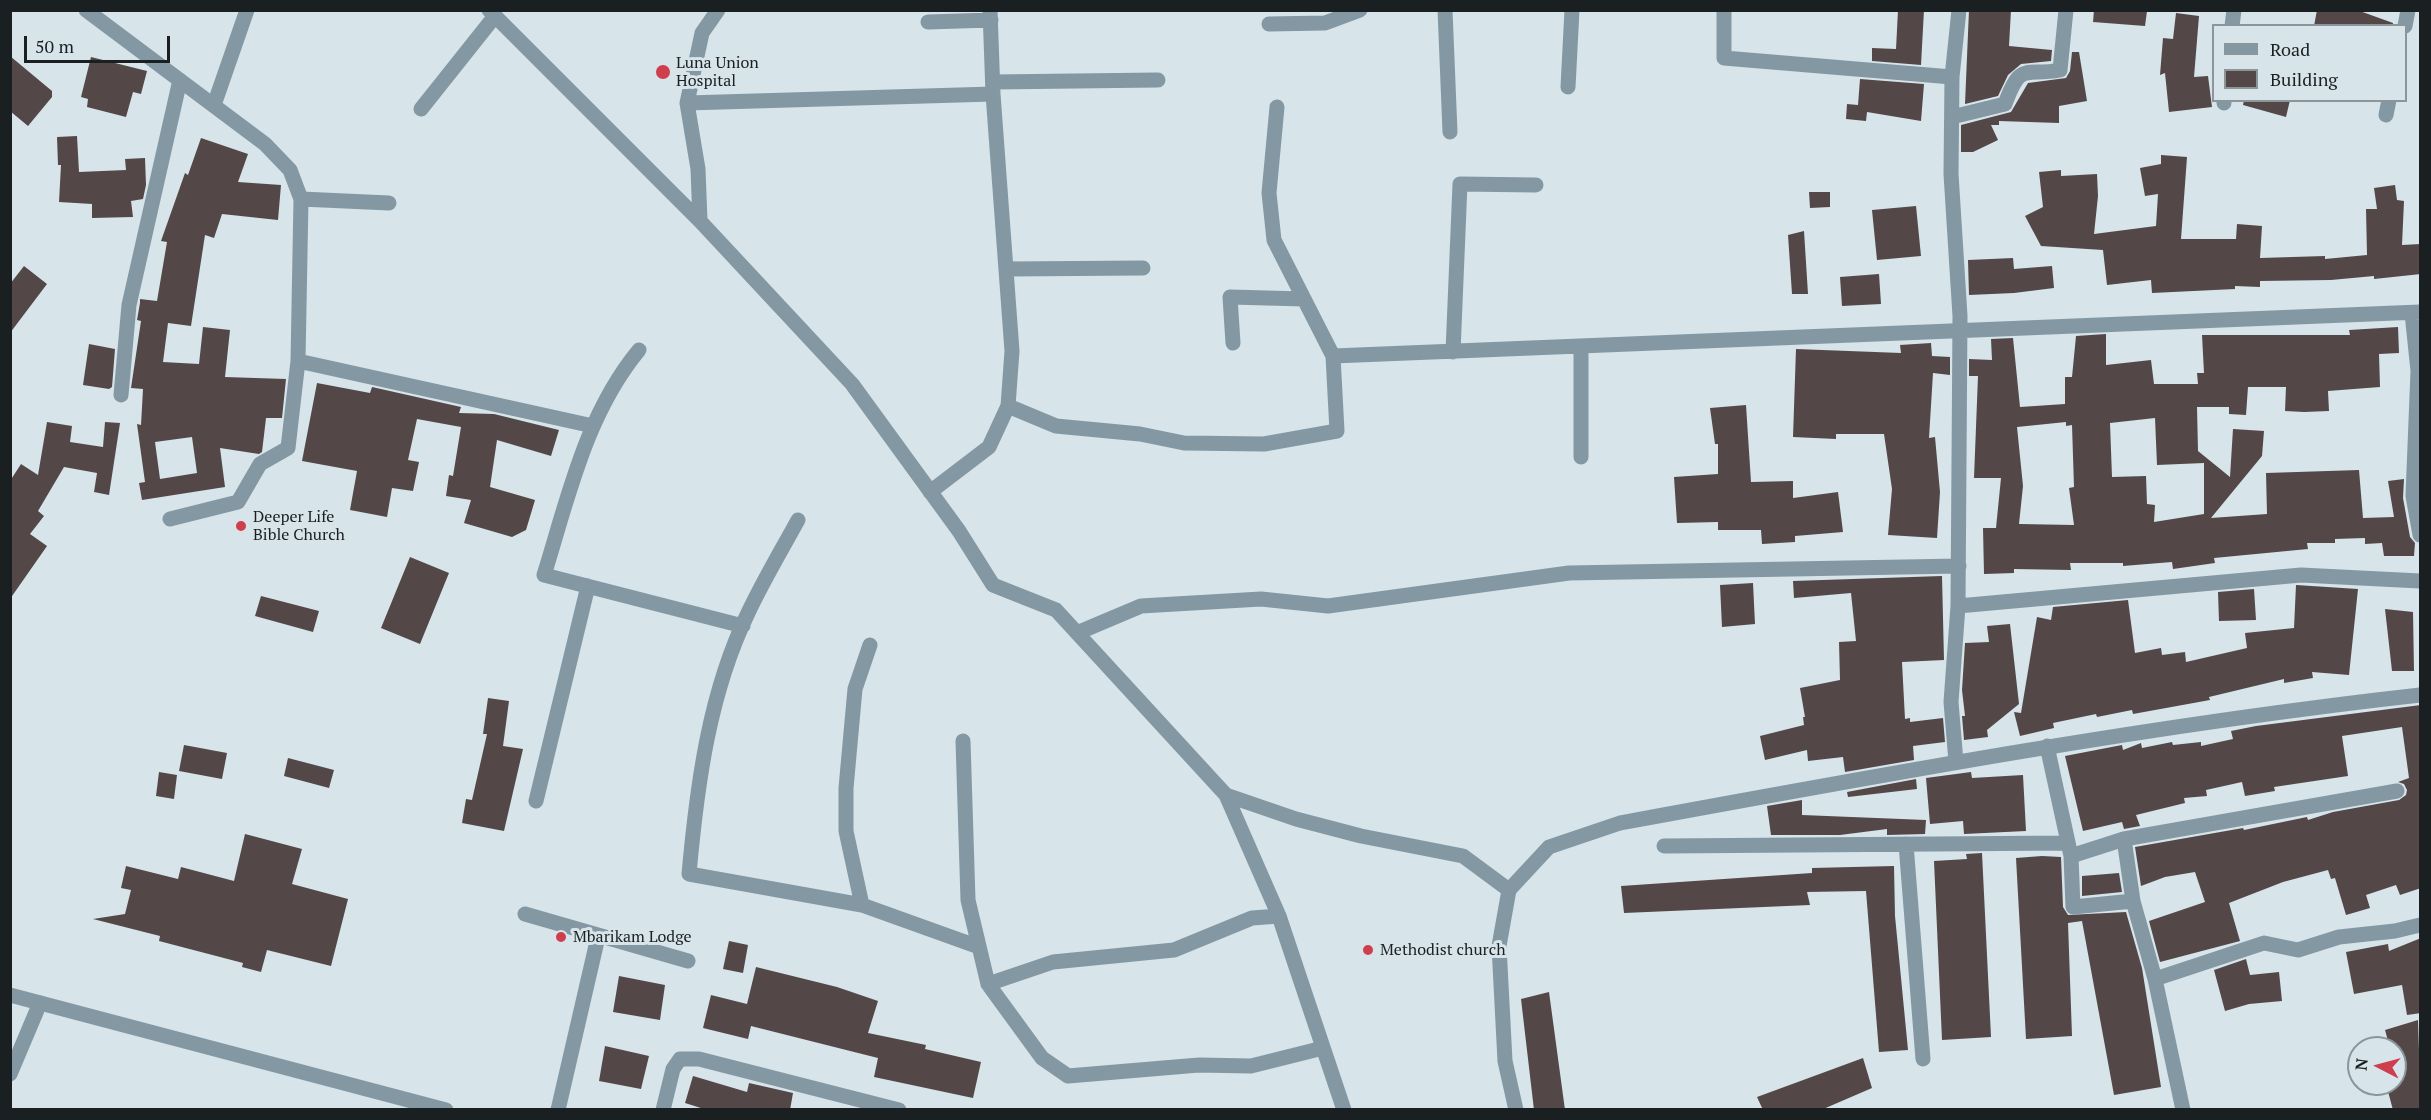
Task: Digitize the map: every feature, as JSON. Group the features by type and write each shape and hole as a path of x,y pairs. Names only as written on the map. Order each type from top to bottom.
{"street":[{"path":"86,10 265,144 290,170 301,199 298,361 288,448 260,464 238,502 170,519"},
{"path":"213,105 247,10"},
{"path":"700,221 698,169 687,103 702,33 718,10"},
{"path":"1269,24 1325,23 1360,10"},
{"path":"1445,10 1450,132"},
{"path":"1568,87 1572,10"},
{"path":"1724,10 1724,58 1952,77"},
{"path":"1956,762 1951,702 1959,566 1960,331 1951,174 1952,77 1959,10"},
{"path":"1952,117 2005,104 2012,86 2023,75 2033,70 2060,70 2066,10"},
{"path":"421,109 492,13 700,221 852,384 930,492 993,585 1056,610 1226,795 1279,916 1344,1110"},
{"path":"928,22 991,15 993,88 1012,351 1008,406 989,447 930,492"},
{"path":"121,395 129,305 180,80"},
{"path":"687,103 1158,80"},
{"path":"1008,406 1056,426 1140,434 1184,443 1264,444 1337,431 1333,356 1274,240 1269,193 1277,107"},
{"path":"1453,352 1460,184 1536,185"},
{"path":"301,199 389,203"},
{"path":"1006,269 1143,268"},
{"path":"1233,343 1230,297 1304,299"},
{"path":"1333,356 2416,313 2418,371 2413,496 2421,535"},
{"path":"1581,346 1581,457"},
{"path":"639,350 623,369 587,439 544,575 743,626"},
{"path":"298,361 593,426"},
{"path":"798,520 743,626 719,691 697,783 689,874 862,905 979,947"},
{"path":"1077,633 1142,606 1261,599 1328,606 1569,573 1959,566"},
{"path":"1958,606 2301,575 2421,581"},
{"path":"536,801 588,586"},
{"path":"862,905 846,831 846,788 855,689 870,645"},
{"path":"1515,1110 1505,1061 1499,946 1509,890 1549,847 1620,823 2047,746 2304,708 2421,695"},
{"path":"963,741 968,900 988,984 1042,1058 1068,1076 1199,1065 1251,1066 1323,1048"},
{"path":"2047,746 2070,849 2073,908 2133,901"},
{"path":"1664,846 1906,844 2070,849 2397,791"},
{"path":"1226,795 1296,819 1361,836 1463,856 1509,890"},
{"path":"2124,839 2133,901 2155,979 2183,1110"},
{"path":"1906,844 1923,1059"},
{"path":"525,914 598,938 688,961"},
{"path":"988,984 1053,962 1174,950 1252,918 1279,916"},
{"path":"2155,979 2264,943 2298,950 2339,937 2395,931 2421,925"},
{"path":"558,1110 598,938"},
{"path":"10,995 446,1110"},
{"path":"10,1074 40,1003"},
{"path":"663,1110 673,1069 680,1059 699,1059 899,1110"}],"building":[{"path":"1898,10 1924,10 1921,65 1872,61 1872,48 1896,49"},
{"path":"1969,10 2011,10 2009,46 2052,50 2051,61 2021,64 2008,75 1998,96 1965,104"},
{"path":"2094,10 2147,11 2145,26 2093,22"},
{"path":"2317,10 2357,10 2393,23 2393,24 2314,24"},
{"path":"2176,13 2199,16 2194,77 2208,76 2212,107 2169,112 2165,73 2160,75 2163,38 2173,39"},
{"path":"2072,52 2079,52 2087,101 2059,106 2059,123 1999,121 1999,125 1991,125 1998,140 1973,152 1961,152 1961,125 2011,112 2028,83 2066,78 2070,71"},
{"path":"10,56 52,91 52,97 28,126 10,111"},
{"path":"91,57 147,71 141,94 133,92 126,117 87,107 88,99 81,97"},
{"path":"1860,79 1924,84 1921,121 1867,112 1866,121 1846,119 1847,104 1858,105"},
{"path":"2244,102 2290,102 2286,117 2243,105"},
{"path":"77,136 79,172 126,170 125,159 145,158 146,185 143,199 131,201 133,217 92,218 92,204 59,202 61,165 58,165 57,137"},
{"path":"201,138 248,154 238,182 281,185 278,220 222,214 214,238 205,235 191,326 168,323 163,362 199,364 203,327 230,330 225,377 286,379 282,418 266,418 262,452 259,454 220,448 225,487 142,500 139,483 145,482 137,424 141,425 143,389 131,388 141,321 137,320 140,299 157,301 167,242 161,241 185,173 188,175","holes":["192,437 197,473 160,479 155,442"]},
{"path":"2161,155 2187,157 2181,239 2236,239 2237,224 2262,226 2260,258 2325,256 2325,259 2367,255 2366,209 2377,209 2374,188 2395,185 2397,200 2404,201 2402,245 2421,244 2421,274 2374,279 2374,276 2331,280 2260,281 2260,287 2235,286 2235,289 2152,293 2151,280 2107,285 2103,250 2041,246 2025,216 2043,207 2039,172 2061,170 2061,176 2097,174 2098,196 2094,234 2156,226 2158,194 2145,196 2140,168 2161,164"},
{"path":"1809,192 1830,192 1830,207 1810,208"},
{"path":"1916,206 1921,256 1877,260 1872,210"},
{"path":"1804,231 1808,294 1792,294 1788,235"},
{"path":"2013,258 2014,269 2052,266 2054,288 1969,295 1968,260"},
{"path":"24,266 47,284 10,333 10,284"},
{"path":"1879,274 1881,304 1842,306 1840,277"},
{"path":"2398,327 2399,353 2379,354 2380,387 2328,391 2329,411 2285,411 2286,387 2248,387 2246,415 2229,414 2229,407 2197,407 2198,451 2230,477 2233,429 2264,431 2262,456 2211,518 2267,514 2266,473 2359,470 2363,518 2394,517 2388,481 2404,479 2403,498 2410,537 2415,543 2414,556 2384,556 2382,543 2365,544 2365,538 2335,539 2335,543 2307,543 2308,549 2214,558 2215,563 2173,569 2172,562 2123,566 2123,563 2070,563 2071,570 2014,569 2014,573 1984,574 1983,528 1996,528 2001,478 1974,478 1978,376 1969,376 1969,359 1992,360 1991,339 2013,338 2020,407 2065,404 2065,377 2072,377 2076,336 2106,334 2106,365 2151,360 2154,384 2198,384 2197,373 2204,373 2202,335 2350,335 2349,330","holes":["2155,418 2157,465 2204,463 2204,514 2154,522 2155,505 2147,504 2146,476 2112,477 2110,423","2066,422 2066,426 2072,425 2074,487 2069,488 2074,525 2019,524 2023,486 2017,427"]},
{"path":"1931,343 1932,356 1950,357 1950,375 1933,373 1929,438 1935,437 1940,492 1937,538 1888,535 1892,489 1884,434 1836,434 1836,439 1793,437 1796,349 1901,353 1900,345"},
{"path":"89,344 115,349 112,387 109,389 83,385"},
{"path":"317,383 370,393 372,387 461,407 459,413 494,414 559,430 551,456 497,440 490,487 535,500 526,530 512,537 464,523 471,500 446,496 449,475 453,476 461,427 417,419 408,460 419,462 413,491 392,488 387,517 350,510 357,471 302,461"},
{"path":"1746,405 1751,482 1793,481 1793,498 1838,492 1843,532 1795,536 1795,542 1762,544 1761,530 1718,530 1718,522 1677,523 1674,477 1718,474 1718,444 1715,444 1710,408"},
{"path":"47,422 72,426 70,442 103,447 105,422 120,423 109,495 94,492 97,473 64,467 38,511 44,516 30,534 47,546 10,599 10,481 21,464 38,475"},
{"path":"410,557 449,573 420,644 381,628"},
{"path":"1942,576 1944,660 1902,662 1905,719 1910,718 1910,722 1943,718 1945,742 1913,746 1914,760 1845,772 1843,757 1808,761 1807,750 1765,760 1760,736 1804,725 1803,717 1805,717 1800,688 1840,680 1839,642 1856,641 1851,593 1794,598 1793,581"},
{"path":"1753,583 1755,624 1722,627 1720,585"},
{"path":"2296,585 2358,589 2349,675 2312,672 2313,678 2284,683 2284,679 2209,697 2210,700 2133,714 2132,710 2097,717 2096,714 2053,723 2054,728 2020,736 2014,712 2021,713 2037,617 2051,620 2053,607 2128,600 2135,653 2161,648 2162,655 2185,652 2186,662 2247,648 2245,633 2294,628"},
{"path":"2254,589 2256,620 2219,621 2218,592"},
{"path":"261,596 319,611 313,632 255,616"},
{"path":"2385,609 2413,612 2414,671 2392,671"},
{"path":"2010,624 2019,704 1987,730 1988,737 1964,740 1962,716 1965,716 1962,690 1965,643 1989,642 1987,626"},
{"path":"488,698 509,701 503,746 523,749 504,831 462,823 466,799 472,800 487,734 483,734"},
{"path":"2421,705 2421,888 2400,895 2396,885 2366,895 2370,908 2346,915 2335,878 2331,879 2328,870 2283,882 2229,903 2240,941 2160,962 2149,921 2205,902 2195,872 2165,877 2141,886 2135,847 2243,828 2244,830 2307,817 2308,820 2333,812 2399,800 2406,795 2407,790 2404,784 2398,782 2409,778 2402,727 2342,736 2348,776 2274,787 2275,791 2245,796 2242,782 2206,790 2207,796 2184,798 2185,803 2136,815 2140,826 2124,829 2122,822 2083,831 2065,756 2122,745 2123,750 2141,743 2142,748 2172,742 2173,745 2201,742 2201,746 2233,739 2231,731 2256,726"},
{"path":"184,745 227,753 222,779 179,771"},
{"path":"288,758 334,770 329,788 284,776"},
{"path":"159,772 177,775 174,799 156,796"},
{"path":"1971,772 1972,778 2023,775 2026,831 1964,834 1963,821 1930,824 1926,778"},
{"path":"1916,779 1917,789 1848,797 1847,792"},
{"path":"1802,800 1802,815 1926,820 1925,834 1887,835 1887,829 1840,835 1771,835 1767,806"},
{"path":"245,834 302,849 292,884 348,899 331,966 267,950 261,972 242,967 243,963 159,941 160,936 93,919 125,914 131,890 121,888 126,866 178,879 181,867 234,881"},
{"path":"1982,853 1991,1037 1942,1040 1934,861 1967,859 1966,854"},
{"path":"2061,857 2063,907 2068,915 2126,912 2142,968 2161,1087 2114,1095 2082,921 2068,923 2072,1036 2026,1039 2016,858"},
{"path":"1894,866 1895,916 1908,1050 1879,1052 1866,891 1807,892 1810,905 1624,913 1621,886 1812,873 1812,868"},
{"path":"2119,873 2122,892 2082,896 2082,876"},
{"path":"2421,938 2421,1013 2407,1015 2402,985 2354,994 2346,952 2388,944 2389,951"},
{"path":"729,941 748,945 743,973 723,969"},
{"path":"2246,959 2250,975 2279,972 2282,1001 2249,1004 2225,1011 2214,970"},
{"path":"756,967 837,987 878,1001 868,1033 926,1045 925,1049 981,1062 973,1098 874,1077 878,1058 751,1026 748,1039 703,1028 711,995 747,1004"},
{"path":"619,976 665,985 660,1020 613,1012"},
{"path":"1549,992 1565,1110 1534,1110 1521,999"},
{"path":"2418,1020 2421,1110 2393,1110 2389,1096 2407,1096 2407,1036 2387,1036 2385,1030"},
{"path":"605,1046 649,1056 641,1089 599,1081"},
{"path":"1863,1058 1872,1088 1821,1110 1763,1110 1757,1097"},
{"path":"693,1076 747,1092 749,1083 793,1093 790,1110 707,1110 685,1103"}],"place":[{"name":"Luna Union Hospital","path":"663,72"},
{"name":"Deeper Life Bible Church","path":"241,526"},
{"name":"Mbarikam Lodge","path":"561,937"},
{"name":"Methodist church","path":"1368,950"}]}
